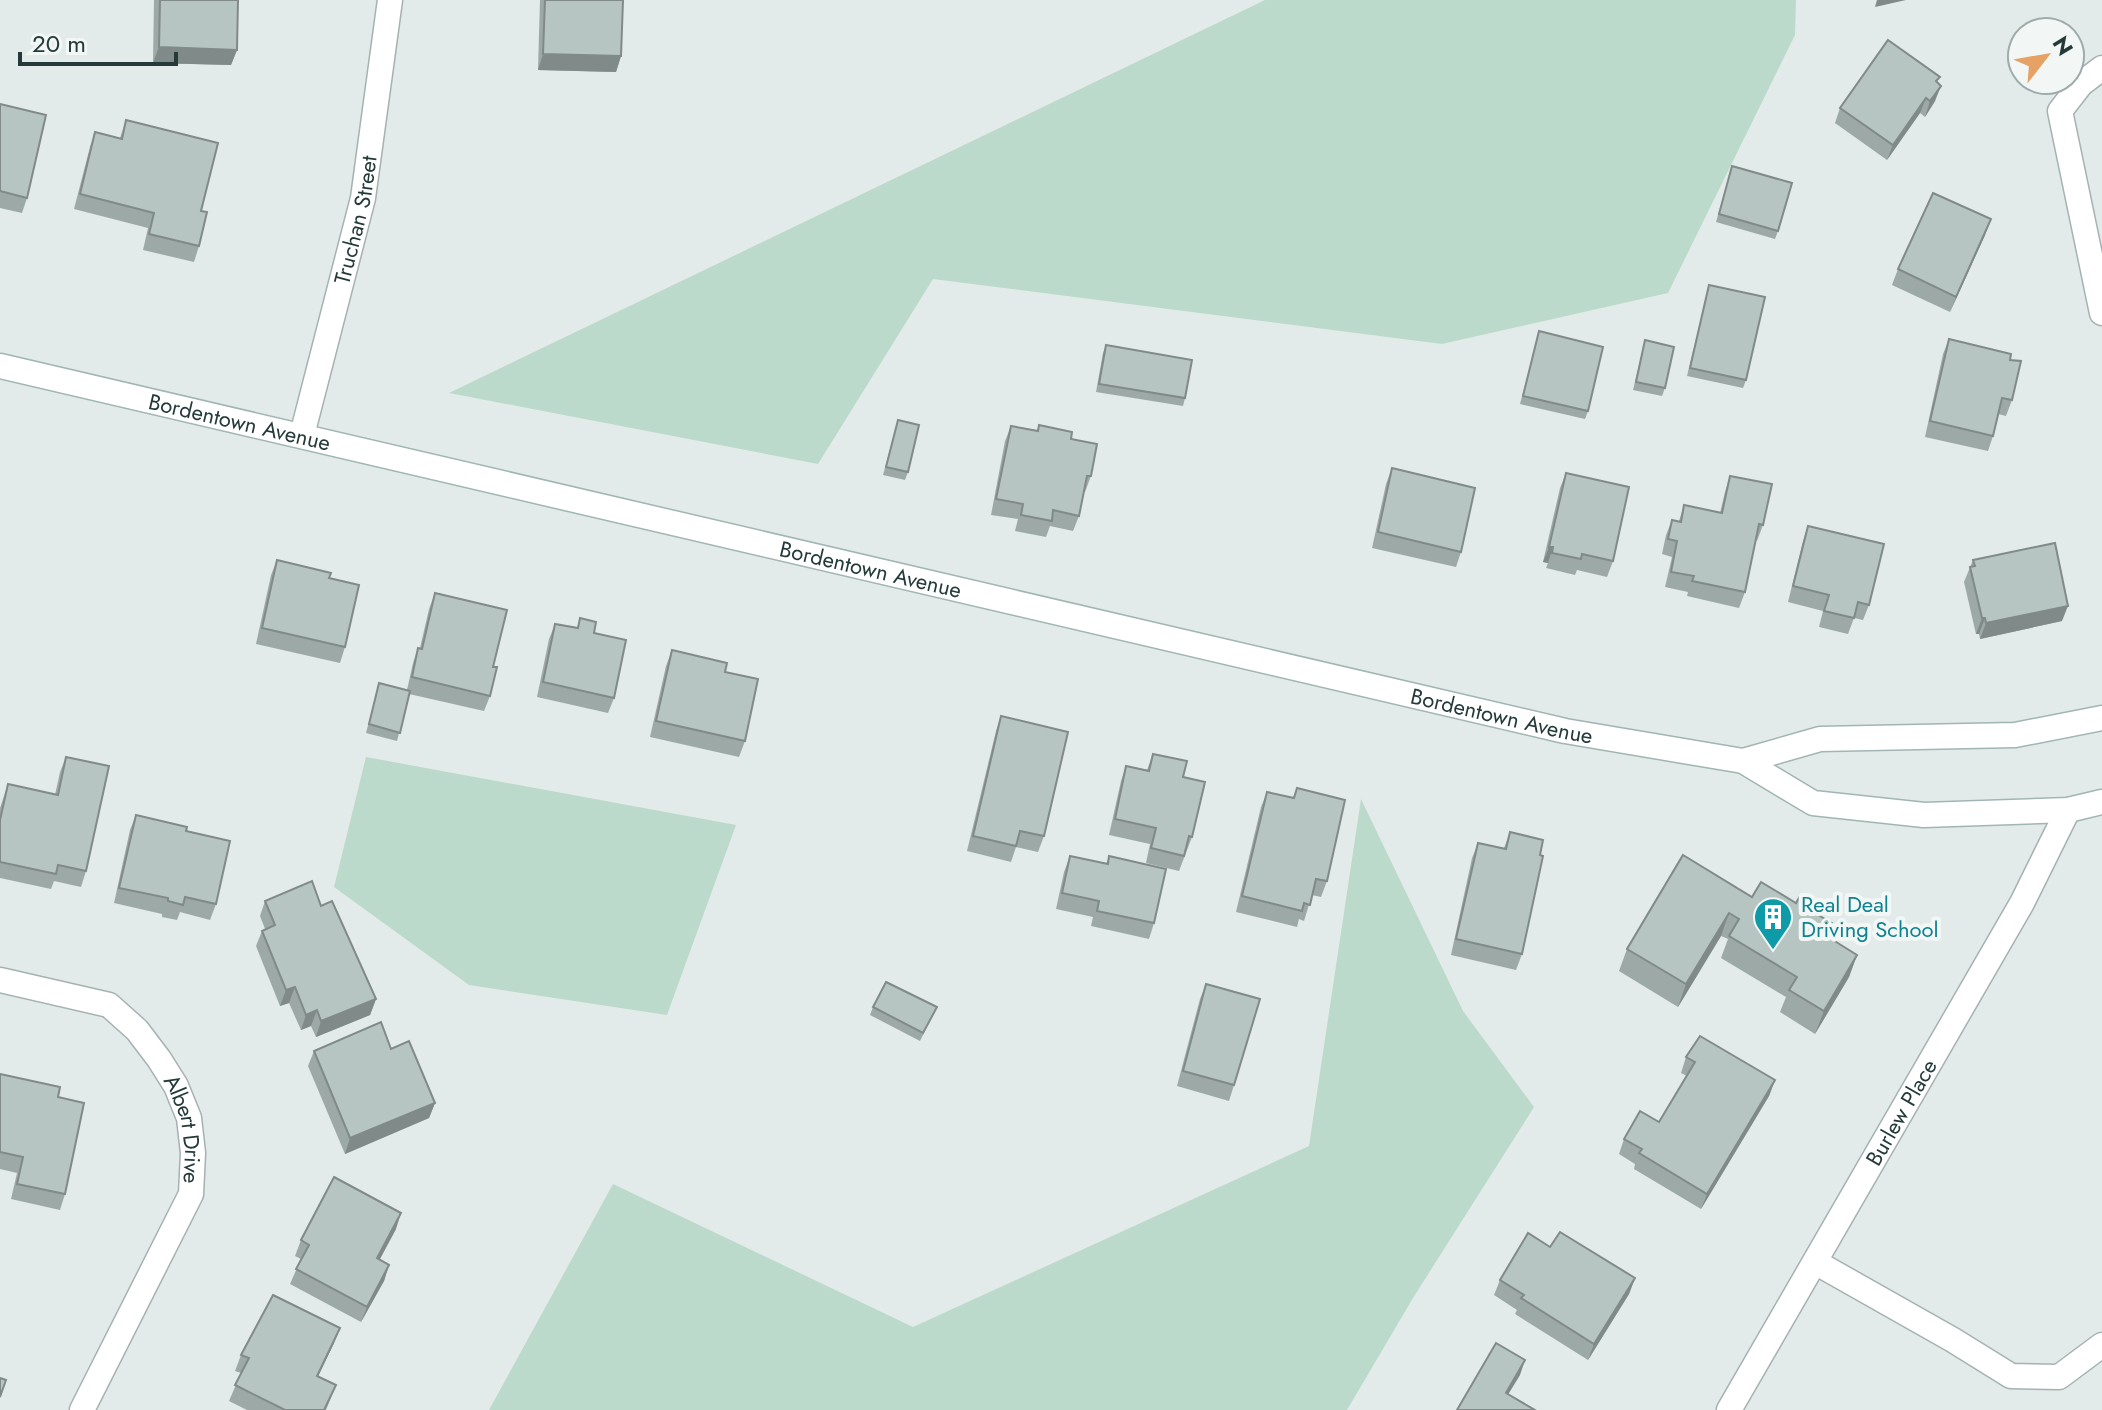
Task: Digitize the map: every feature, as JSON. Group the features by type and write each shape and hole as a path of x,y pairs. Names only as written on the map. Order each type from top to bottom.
{"street":[{"name":"Truchan Street","path":"302,435 363,198 390,0"},
{"path":"2102,68 2081,84 2060,111 2102,313"},
{"name":"Bordentown Avenue","path":"0,366 1520,721 1743,761 1813,803 1924,815 2068,810 2102,802"},
{"name":"Bordentown Avenue","path":"1743,761 1820,739 2015,735 2102,718"},
{"name":"Burlew Place","path":"1729,1410 2022,903 2068,810"},
{"name":"Albert Drive","path":"0,980 109,1005 137,1030 159,1059 176,1086 189,1118 193,1153 191,1194 82,1410"},
{"path":"1815,1262 2011,1376 2059,1377 2102,1345"}],"green space":[{"path":"1265,0 1796,0 1795,35 1668,293 1442,344 933,279 818,464 449,393"},
{"path":"366,757 736,825 667,1015 469,985 334,887"},
{"path":"1361,799 1463,1011 1534,1107 1413,1298 1347,1410 489,1410 613,1184 913,1327 1309,1146"}],"building":[{"path":"160,0 238,0 237,50 159,47"},
{"path":"545,0 623,0 621,56 543,54"},
{"path":"1888,40 1940,77 1936,81 1941,86 1930,101 1926,98 1893,145 1840,108"},
{"path":"0,104 46,115 27,198 0,191"},
{"path":"126,120 218,143 201,211 207,212 199,246 149,234 154,213 80,194 95,132 122,139"},
{"path":"1732,166 1792,183 1778,231 1719,214"},
{"path":"1933,193 1991,219 1956,297 1898,269"},
{"path":"1709,285 1765,297 1746,380 1690,368"},
{"path":"1539,331 1603,347 1588,411 1523,396"},
{"path":"1949,339 2011,354 2010,360 2021,361 2012,400 2002,398 1993,436 1930,421"},
{"path":"1645,340 1674,347 1665,388 1636,382"},
{"path":"1106,345 1192,360 1185,398 1099,384"},
{"path":"898,420 919,425 908,472 886,467"},
{"path":"1039,425 1072,432 1071,439 1097,444 1079,516 1053,510 1052,521 1021,515 1023,504 996,499 1011,426 1038,431"},
{"path":"1392,468 1475,488 1461,552 1378,532"},
{"path":"1566,473 1629,487 1613,561 1582,554 1581,559 1552,553 1553,547 1549,547"},
{"path":"1730,476 1772,484 1763,525 1759,524 1745,592 1692,581 1694,576 1671,572 1677,541 1668,539 1672,520 1681,522 1684,505 1722,513"},
{"path":"1808,526 1884,544 1869,605 1858,602 1854,618 1824,611 1829,595 1793,586"},
{"path":"2055,543 2068,606 1986,623 1982,618 1970,567 1975,566 1973,560"},
{"path":"277,560 331,573 329,578 359,585 345,647 262,628"},
{"path":"435,593 507,610 493,667 497,667 490,696 412,677"},
{"path":"580,618 596,622 594,633 626,640 614,698 543,682 555,624 578,628"},
{"path":"672,650 727,663 725,672 758,679 745,741 656,721"},
{"path":"379,683 410,691 400,733 369,724"},
{"path":"1001,716 1068,732 1044,836 1020,831 1016,846 973,836"},
{"path":"1153,754 1187,761 1183,777 1205,782 1192,837 1189,836 1184,856 1151,848 1156,828 1115,819 1126,766 1149,771"},
{"path":"66,757 109,766 86,871 58,865 56,874 0,862 0,820 8,784 58,795"},
{"path":"1297,788 1345,800 1327,881 1316,879 1310,905 1304,903 1302,911 1242,896 1267,792 1294,798"},
{"path":"136,815 230,841 216,904 185,897 183,905 168,901 168,898 119,888"},
{"path":"1510,832 1543,840 1540,855 1543,856 1522,954 1456,939 1478,843 1506,849"},
{"name":"Real Deal Driving School","path":"1683,855 1752,897 1761,882 1796,903 1800,896 1824,910 1820,916 1832,923 1825,935 1857,955 1824,1011 1789,990 1797,977 1729,936 1739,919 1729,913 1686,984 1627,949"},
{"path":"1070,856 1108,864 1109,856 1166,869 1154,923 1097,911 1099,901 1062,893"},
{"path":"312,881 321,906 332,901 376,999 321,1021 317,1010 306,1015 295,987 286,990 262,931 275,925 265,901"},
{"path":"886,982 937,1007 923,1033 873,1007"},
{"path":"1206,984 1260,999 1234,1085 1183,1071"},
{"path":"381,1022 391,1049 409,1041 435,1103 350,1138 314,1051"},
{"path":"1700,1036 1775,1080 1707,1194 1639,1153 1642,1149 1624,1139 1640,1111 1659,1122 1695,1062 1686,1057"},
{"path":"0,1074 60,1087 58,1097 84,1103 65,1194 17,1184 23,1157 0,1152"},
{"path":"334,1177 401,1213 377,1258 389,1265 367,1307 296,1269 309,1245 301,1240"},
{"path":"1560,1232 1635,1278 1594,1344 1521,1298 1524,1295 1500,1280 1528,1233 1550,1247"},
{"path":"273,1295 340,1328 317,1376 336,1385 324,1410 285,1410 235,1385 249,1358 241,1355"},
{"path":"1496,1343 1525,1360 1506,1393 1535,1410 1457,1410"},
{"path":"0,1378 6,1380 0,1397"}],"place":[{"name":"Real Deal Driving School","path":"1773,951"}]}
